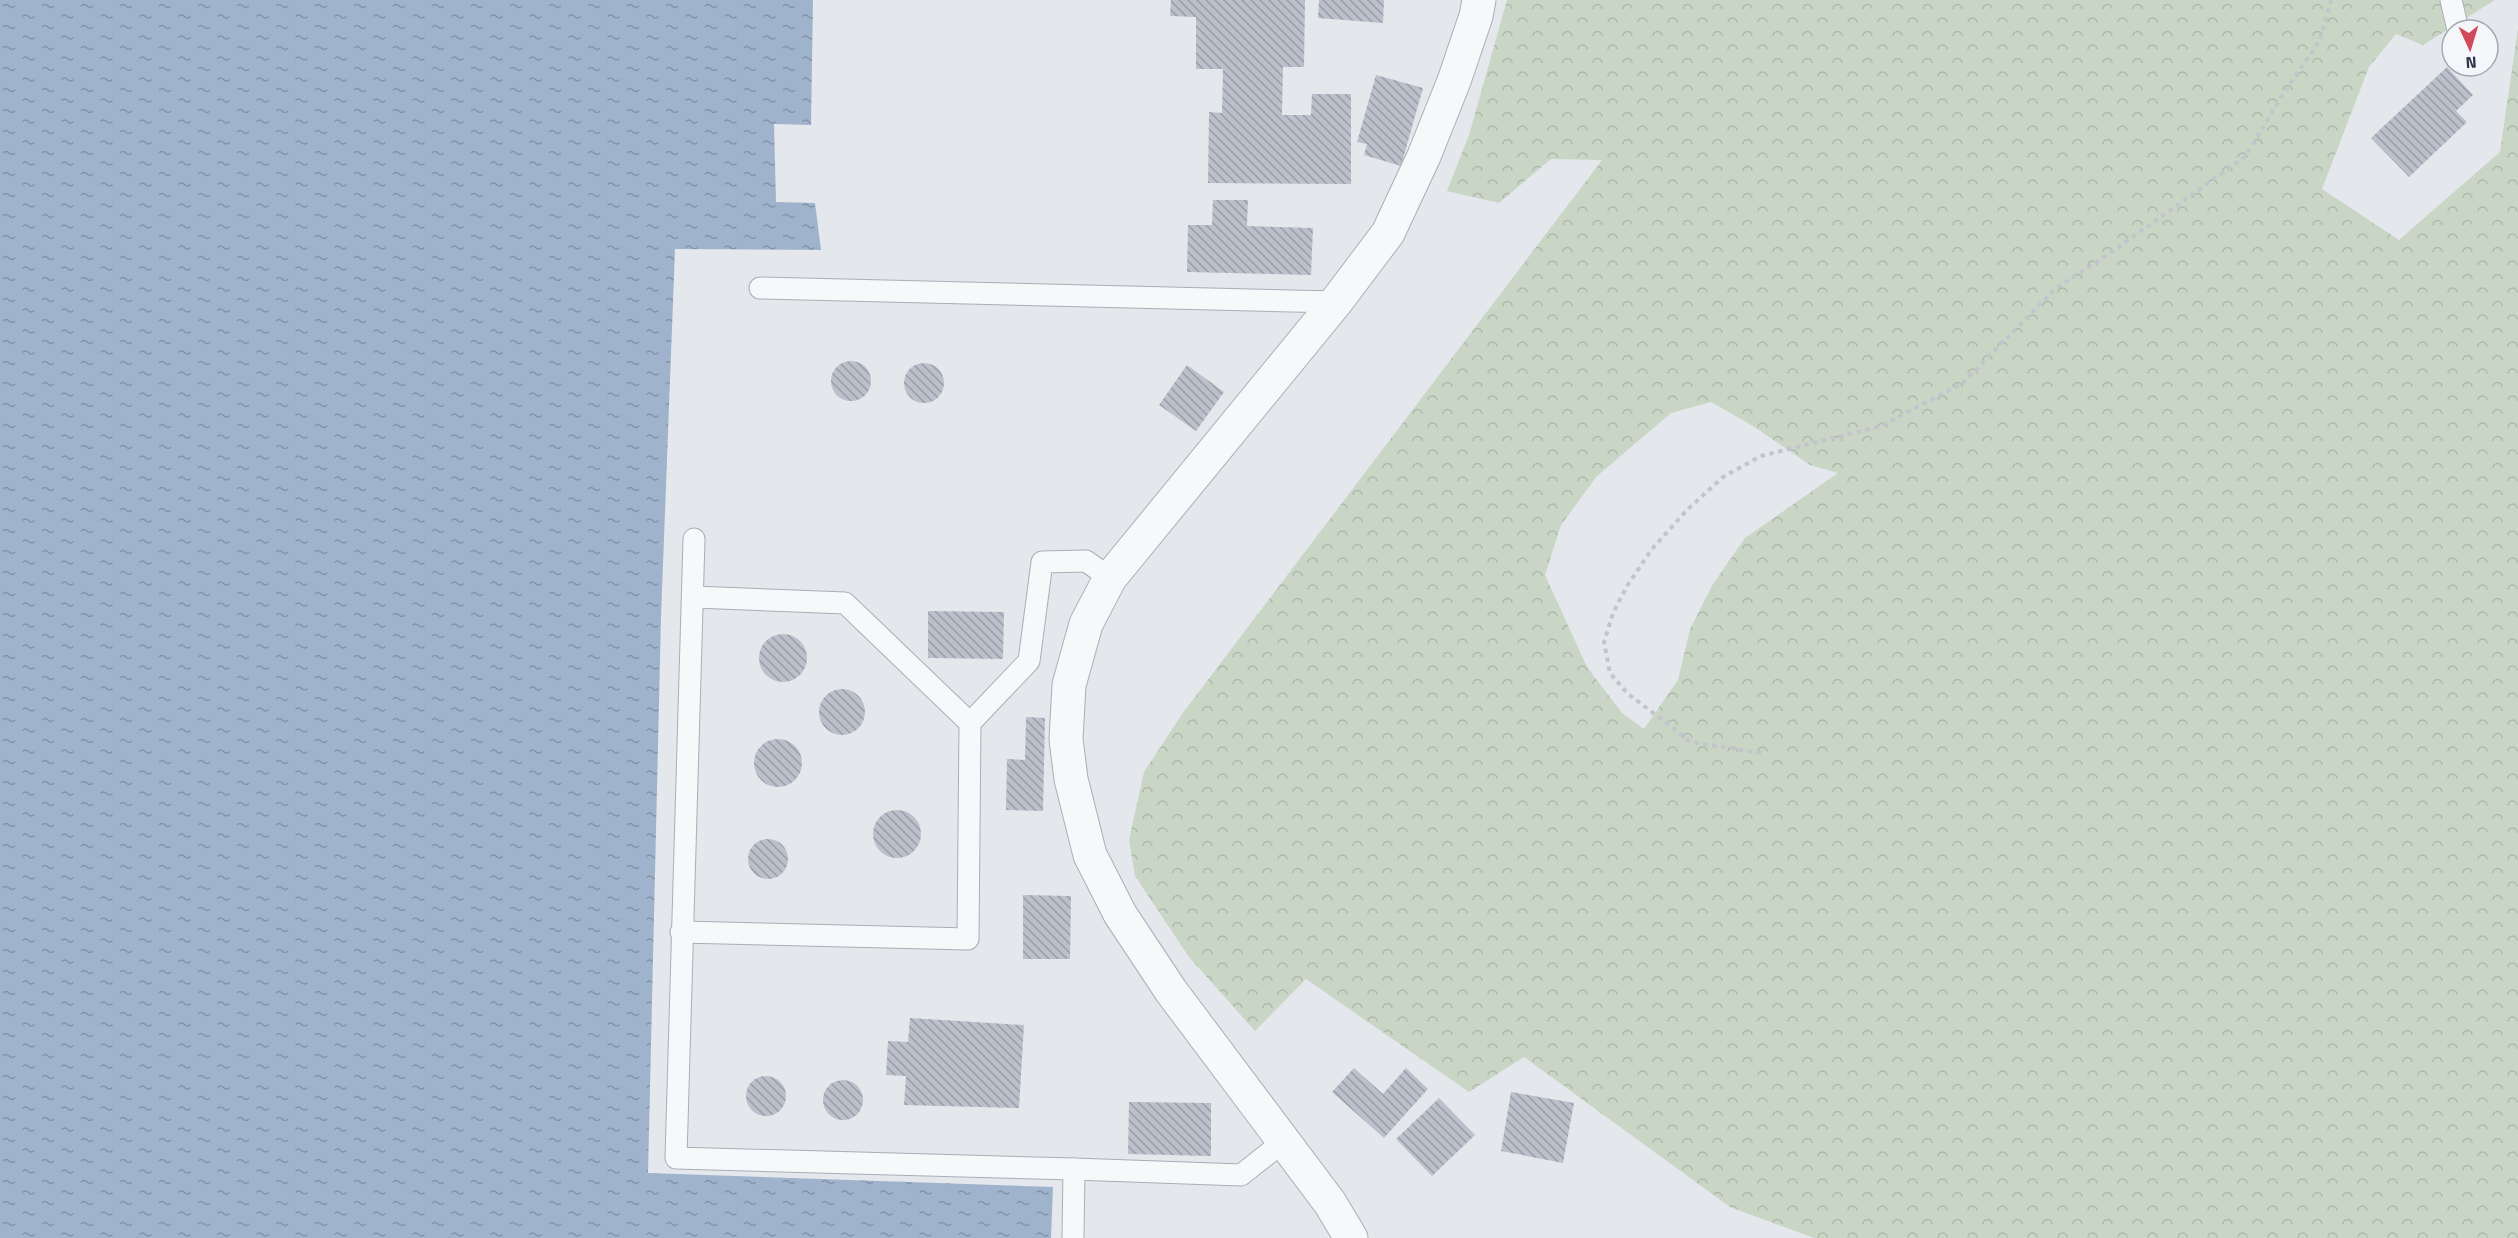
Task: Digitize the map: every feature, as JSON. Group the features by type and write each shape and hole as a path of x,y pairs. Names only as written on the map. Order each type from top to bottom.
{"street":[{"path":"1351,1238 1330,1203 1171,991 1120,914 1090,855 1071,779 1066,739 1069,685 1086,624 1110,578 1336,302 1388,233 1424,156 1454,81 1479,0"}],"lane":[{"path":"2451,0 2455,18"},
{"path":"760,288 1336,302"},
{"path":"694,539 676,1158 1241,1175 1283,1142"},
{"path":"681,932 968,939 970,723 1029,661 1042,562 1086,561 1110,578"},
{"path":"693,597 845,603 970,723"},
{"path":"1073,1238 1074,1169"}],"path":[{"path":"1761,753 1691,742 1627,693 1610,673 1604,642 1613,614 1627,586 1652,549 1687,510 1723,477 1761,456 1881,426 1963,384 2056,288 2109,254 2246,156 2281,97 2320,40 2331,0"}],"green space":[{"path":"1507,0 2495,0 2466,18 2440,18 2440,34 2423,45 2396,34 2369,67 2322,189 2399,240 2500,152 2518,28 2518,1238 1814,1238 1730,1207 1524,1057 1469,1092 1306,979 1255,1031 1189,957 1135,876 1129,840 1144,772 1182,714 1602,160 1551,159 1499,203 1447,191 1469,135","holes":["1711,402 1753,426 1810,465 1838,473 1745,538 1713,584 1690,629 1678,680 1644,729 1622,713 1587,667 1545,575 1561,525 1597,476 1671,413"]}],"water":[{"path":"0,0 813,0 811,125 774,124 776,202 815,203 821,250 675,249 661,617 648,1173 1053,1187 1051,1238 0,1238"}],"building":[{"path":"1171,0 1305,0 1304,67 1283,67 1282,115 1311,115 1312,94 1351,94 1351,184 1208,183 1209,112 1222,113 1223,69 1196,69 1196,17 1170,16"},
{"path":"1319,0 1384,0 1383,23 1318,18"},
{"path":"2440,74 2440,78 2457,78 2473,95 2456,111 2467,122 2409,177 2371,138"},
{"path":"1376,75 1423,88 1401,166 1364,155 1367,144 1357,142"},
{"path":"1213,200 1248,200 1247,226 1313,228 1311,275 1187,272 1188,225 1212,225"},
{"path":"851,361 859,362 865,367 870,373 870,389 865,395 859,400 851,401 843,400 837,395 832,389 831,381 832,373 837,367 843,362"},
{"path":"924,363 932,364 938,369 943,375 943,391 938,397 932,402 924,403 916,402 910,397 905,391 904,383 905,375 910,369 916,364"},
{"path":"1187,365 1224,392 1196,431 1159,405"},
{"path":"928,611 1004,612 1003,659 928,658"},
{"path":"783,634 800,641 807,658 800,675 783,682 766,675 759,658 766,641"},
{"path":"847,689 859,695 864,703 864,721 859,729 851,734 837,735 829,732 822,725 819,707 822,699 829,692"},
{"path":"1026,717 1045,718 1043,811 1006,810 1007,759 1025,760"},
{"path":"778,739 795,746 802,763 795,780 778,787 761,780 754,763 761,746"},
{"path":"897,810 914,817 921,834 914,851 897,858 880,851 873,834 880,817"},
{"path":"768,839 776,840 782,845 787,851 787,867 782,873 776,878 768,879 760,878 754,873 749,867 748,859 749,851 754,845 760,840"},
{"path":"1023,895 1071,896 1070,959 1023,959"},
{"path":"910,1018 1024,1025 1019,1108 904,1105 906,1076 886,1075 888,1041 908,1042"},
{"path":"1354,1068 1383,1094 1406,1068 1428,1089 1384,1138 1332,1092"},
{"path":"766,1076 774,1077 780,1082 785,1088 785,1104 780,1110 774,1115 766,1116 758,1115 752,1110 747,1104 746,1096 747,1088 752,1082 758,1077"},
{"path":"843,1080 851,1081 857,1086 862,1092 862,1108 857,1114 851,1119 843,1120 835,1119 829,1114 824,1108 823,1100 824,1092 829,1086 835,1081"},
{"path":"1511,1092 1574,1103 1563,1163 1501,1151"},
{"path":"1439,1098 1475,1135 1432,1176 1396,1139"},
{"path":"1129,1102 1211,1103 1211,1156 1128,1154"}]}
